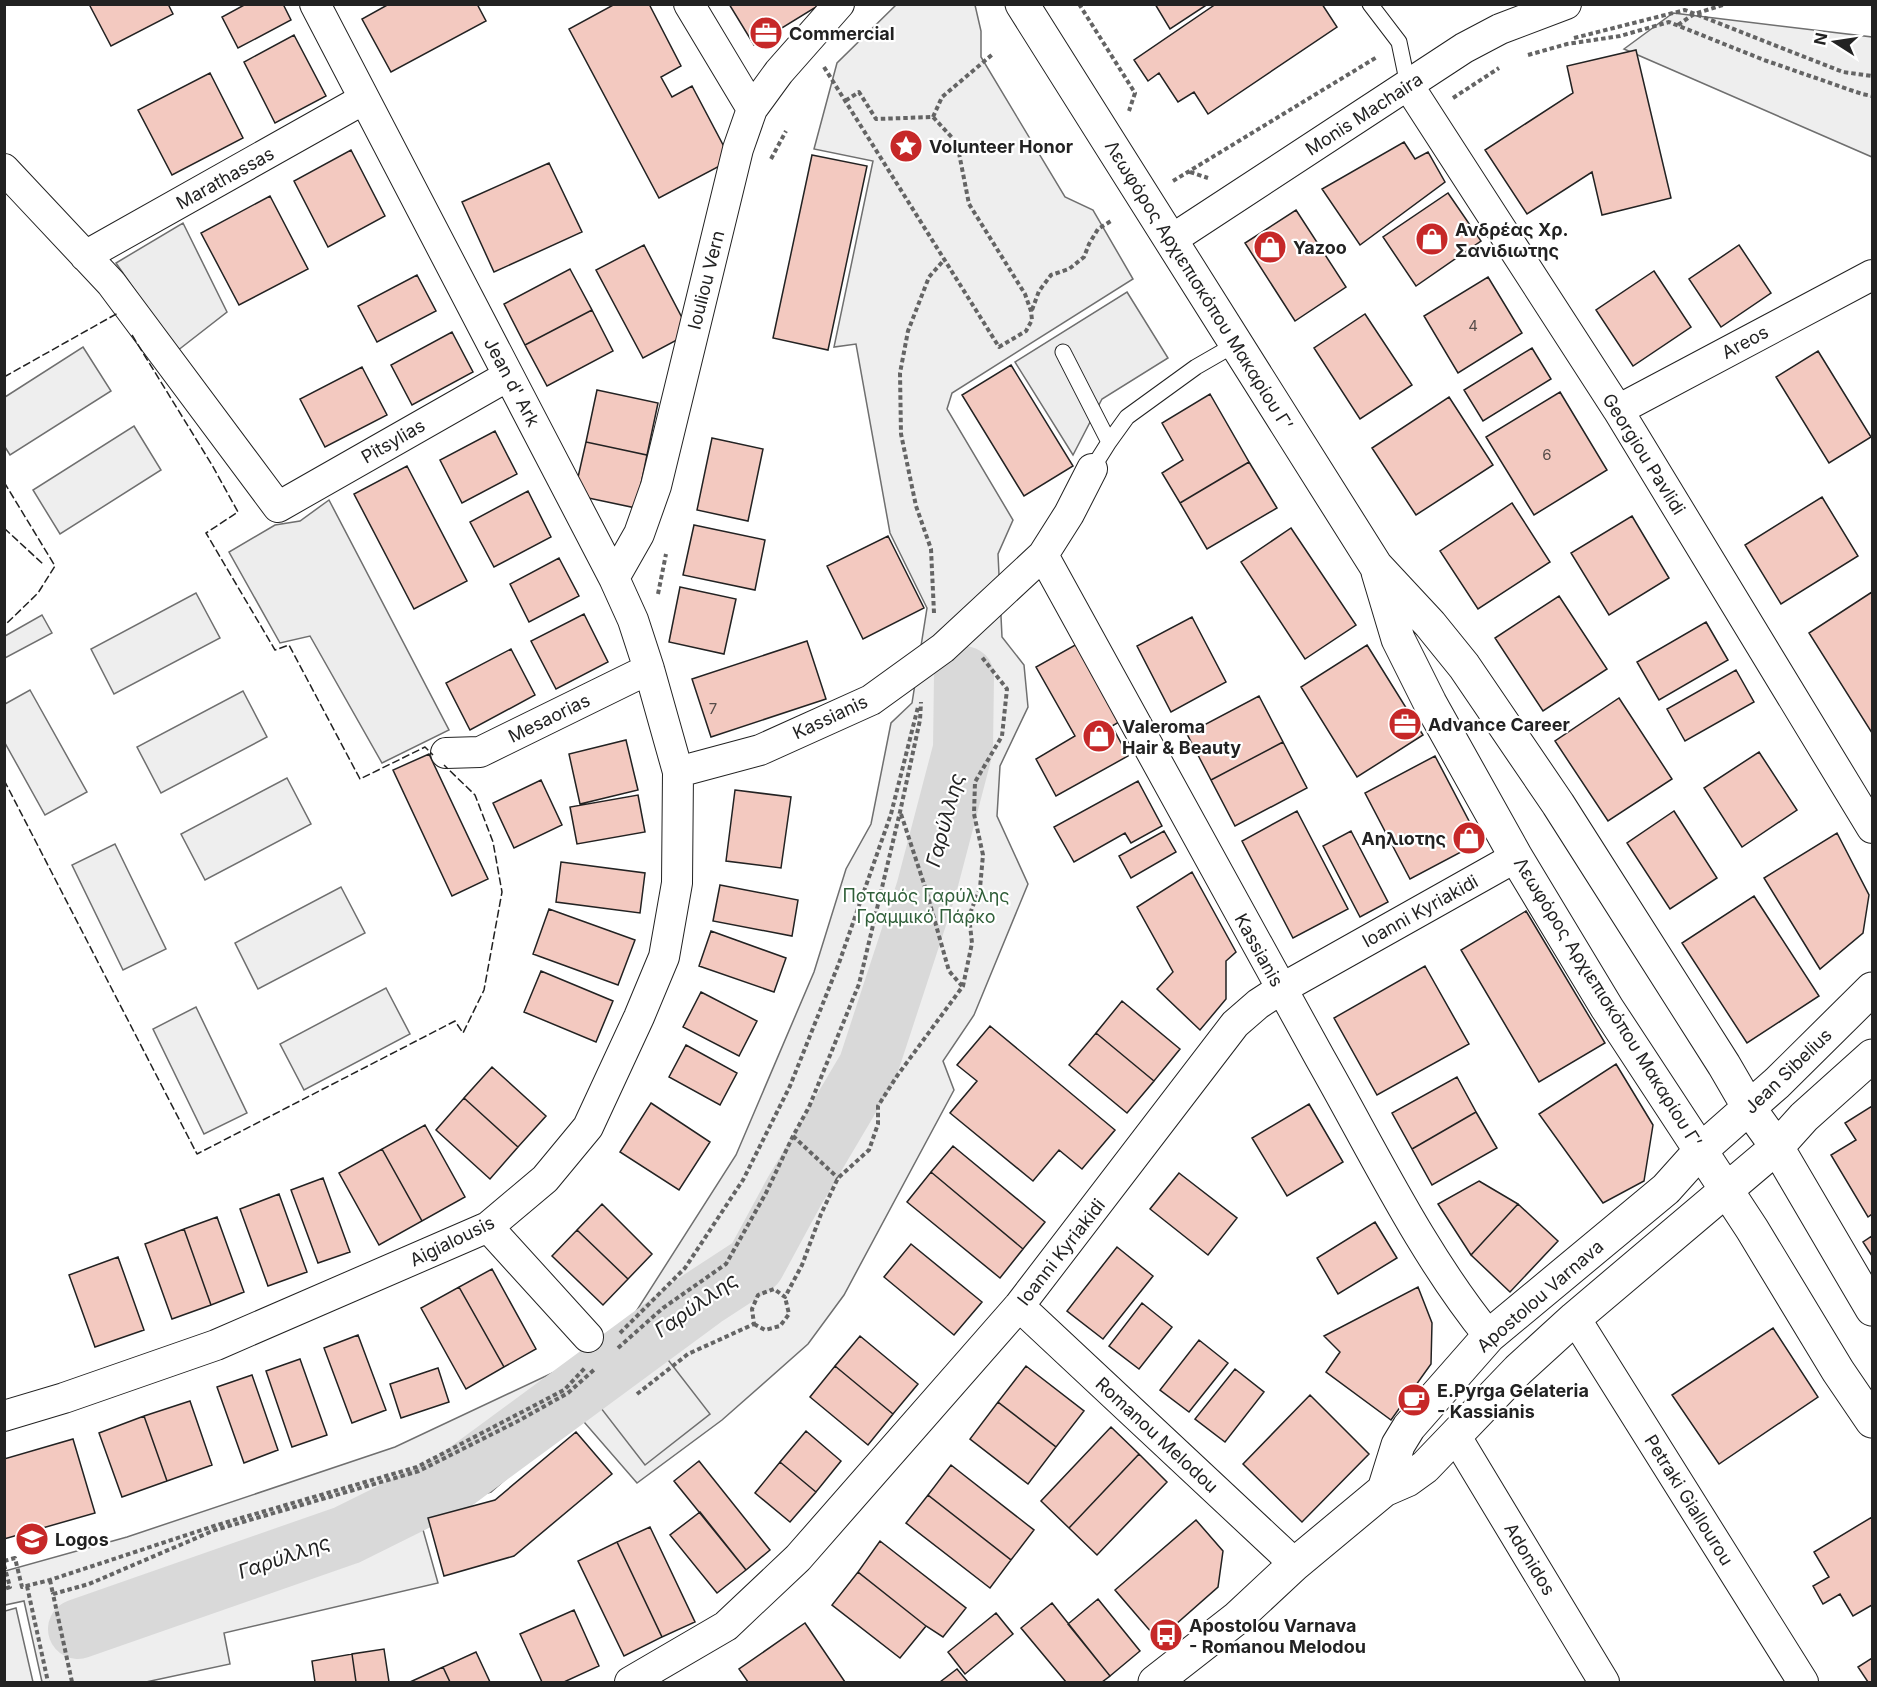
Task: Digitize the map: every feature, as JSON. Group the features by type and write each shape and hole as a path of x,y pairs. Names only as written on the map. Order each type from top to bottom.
{"main road":[{"name":"Λεωφόρος Αρχιεπισκόπου Μακαρίου Γ’","path":"1022,4 1376,566 1430,624 1464,666 1571,824 1749,1108 1777,1147 1872,1308"},
{"name":"Λεωφόρος Αρχιεπισκόπου Μακαρίου Γ’","path":"1376,566 1398,639 1430,703 1516,857 1607,1008 1727,1190 1838,1371 1872,1421"},
{"name":"Jean Sibelius","path":"1701,1150 1777,1083 1872,989"},
{"path":"1155,1683 1237,1618 1295,1564 1384,1490 1407,1480 1425,1467 1518,1370 1575,1318 1777,1147 1804,1118 1872,1056"},
{"name":"Apostolou Varnava","path":"1384,1490 1398,1445 1409,1427 1489,1336 1666,1190 1701,1150"}],"street":[{"name":"Jean d' Ark","path":"315,4 614,578 633,620 678,772"},
{"path":"689,4 752,109"},
{"name":"Iouliou Vern","path":"614,578 639,534 656,486 738,148 752,109 778,72 839,4"},
{"name":"Monis Machaira","path":"1171,240 1464,48 1500,29 1566,4"},
{"name":"Georgiou Pavlidi","path":"1408,85 1618,410 1872,828"},
{"name":"Marathassas","path":"85,256 364,99"},
{"path":"4,169 85,256"},
{"name":"Pitsylias","path":"85,256 111,283 278,507 508,376"},
{"name":"Areos","path":"1618,410 1872,275"},
{"name":"Kassianis","path":"678,772 760,750 871,700 943,648 1043,555 1069,514 1092,469"},
{"name":"Kassianis","path":"1043,555 1281,989 1425,1244 1457,1296 1489,1336"},
{"name":"Mesaorias","path":"446,753 480,752 649,669"},
{"name":"Aigialousis","path":"4,1416 216,1346 488,1227 545,1179 588,1127 664,957 677,884 678,772"},
{"name":"Ioanni Kyriakidi","path":"630,1683 726,1626 798,1558 1019,1306 1235,1024 1257,1004 1281,989 1516,857"},
{"path":"488,1227 588,1337"},
{"name":"Romanou Melodou","path":"1019,1306 1295,1564"},
{"name":"Petraki Giallourou","path":"1575,1318 1791,1678"},
{"name":"Adonidos","path":"1455,1435 1604,1683"}],"lane":[{"path":"1370,4 1399,42 1408,85"},
{"path":"1092,469 1108,442 1127,417 1196,367 1236,344"},
{"path":"1063,352 1108,442"}],"path":[{"path":"1079,4 1135,93 1126,117"},
{"path":"1677,25 1694,14 1725,4"},
{"path":"1523,50 1685,10 1844,72 1872,76"},
{"path":"1525,56 1567,44 1620,36 1669,22 1764,60 1872,96"},
{"path":"1168,185 1399,42"},
{"path":"933,117 942,97 994,53"},
{"path":"822,63 845,101 944,260 999,347 1026,331 1032,320 1025,294 969,204 957,143 933,117 876,119 859,92 845,101"},
{"path":"770,160 786,131"},
{"path":"1189,171 1212,180"},
{"path":"1031,311 1039,291 1051,275 1070,269 1084,257 1098,229 1111,221"},
{"path":"935,619 931,549 916,506 901,434 900,373 908,331 929,277 944,260"},
{"path":"658,601 658,589 669,543"},
{"path":"754,1324 765,1330 780,1326 789,1314 785,1297 802,1264 838,1178 869,1150 878,1124 878,1106 897,1076 963,986 972,943 969,916 980,888 983,855 974,814 975,782 1002,736 1007,688 975,648"},
{"path":"617,1335 685,1268 742,1180 790,1086 839,963 891,814 920,701 921,720 900,812 926,890 949,971 963,986"},
{"path":"793,1136 838,1178"},
{"path":"754,1324 752,1309 758,1295 774,1289 785,1297"},
{"path":"637,1394 688,1354 754,1324"},
{"path":"5,1589 10,1587 4,1563 15,1558 22,1587 27,1586 217,1525 417,1467 564,1390 586,1367"},
{"path":"50,1580 72,1683"},
{"path":"27,1586 48,1683"}],"green space":[{"name":"Ποταμός Γαρύλλης Γραμμικό Πάρκο","path":"896,5 975,5 981,31 981,57 1065,197 1093,210 1133,279 952,393 947,409 1013,520 998,554 1002,637 1024,665 1028,707 1000,766 997,816 1028,884 974,1015 943,1061 954,1090 844,1295 808,1344 722,1420 637,1483 578,1415 491,1492 418,1512 438,1583 224,1633 230,1664 146,1682 42,1682 24,1601 5,1605 5,1571 127,1537 395,1447 616,1343 736,1155 814,972 846,869 871,824 891,723 912,703 927,608 890,533 856,344 834,347 873,161 814,149 837,63"},
{"path":"1673,13 1872,37 1872,157 1624,49"},
{"path":"83,347 111,391 10,455 5,447 5,397"},
{"path":"134,426 161,470 60,534 33,490"},
{"path":"196,593 220,638 114,694 91,649"},
{"path":"42,615 52,633 5,658 5,636"},
{"path":"30,690 87,792 45,815 5,743 5,704"},
{"path":"243,691 267,737 161,793 137,747"},
{"path":"287,778 311,824 205,880 181,834"},
{"path":"115,844 166,949 123,970 72,865"},
{"path":"341,887 365,933 258,989 235,943"},
{"path":"386,988 410,1034 304,1090 280,1044"},
{"path":"196,1007 247,1113 204,1134 153,1029"},
{"path":"16,1608 33,1682 5,1682 5,1611"}],"shaded area":[{"path":"183,223 227,312 177,351 116,263"},
{"path":"1127,292 1168,358 1102,399 1073,455 1015,362"},
{"path":"329,500 449,730 382,763 310,636 280,643 229,552 275,525 300,521"},
{"path":"662,1352 710,1414 645,1465 597,1403"}],"building":[{"path":"89,4 168,4 173,14 111,46"},
{"path":"246,4 283,4 291,20 238,48 222,17"},
{"path":"389,4 477,4 486,21 391,72 362,19"},
{"path":"615,4 649,4 681,66 661,77 672,97 692,86 731,160 659,198 569,29"},
{"path":"729,4 821,4 754,45"},
{"path":"1155,4 1208,4 1170,29"},
{"path":"1216,4 1322,4 1337,27 1208,114 1194,92 1178,102 1159,73 1148,81 1134,60"},
{"path":"294,35 326,96 275,123 244,62"},
{"path":"1636,50 1671,198 1602,215 1592,172 1527,214 1485,150 1573,93 1567,66"},
{"path":"210,73 243,138 172,175 138,110"},
{"path":"1404,142 1415,159 1428,152 1445,182 1360,245 1322,189"},
{"path":"351,150 385,216 328,247 294,181"},
{"path":"812,155 867,166 828,350 773,338"},
{"path":"549,163 582,232 494,272 462,202"},
{"name":"Ανδρέας Χρ. Σανιδιωτης","path":"1448,193 1481,241 1416,286 1383,237"},
{"path":"270,196 308,269 239,305 201,233"},
{"path":"1296,210 1346,287 1295,321 1245,243"},
{"path":"644,245 690,333 643,358 596,270"},
{"path":"1739,245 1771,293 1721,327 1689,279"},
{"path":"570,269 592,310 525,345 504,304"},
{"path":"1654,271 1691,327 1633,366 1596,310"},
{"path":"417,275 436,311 377,342 358,306"},
{"path":"1488,277 1522,333 1458,373 1424,316"},
{"path":"592,310 613,351 547,386 525,345"},
{"path":"1365,314 1412,385 1360,419 1314,348"},
{"path":"452,332 473,372 412,405 391,365"},
{"path":"1532,348 1551,379 1483,421 1464,390"},
{"path":"1818,351 1871,437 1829,463 1776,377"},
{"path":"1011,365 1073,466 1024,496 962,395"},
{"path":"362,367 387,415 325,447 300,399"},
{"path":"597,390 658,403 647,455 586,442"},
{"path":"1560,392 1607,470 1534,515 1486,437"},
{"path":"1210,394 1249,462 1180,503 1162,473 1183,460 1162,423"},
{"path":"1449,397 1493,465 1416,515 1372,448"},
{"path":"495,431 517,474 462,503 440,460"},
{"path":"712,438 763,449 748,521 697,510"},
{"path":"586,442 647,455 636,508 574,495"},
{"path":"1249,462 1277,508 1207,549 1180,503"},
{"path":"407,466 467,581 414,609 354,494"},
{"path":"528,491 551,537 494,567 470,522"},
{"path":"1822,497 1858,556 1781,604 1745,545"},
{"path":"1512,503 1550,562 1478,609 1440,551"},
{"path":"1632,516 1669,578 1609,615 1571,553"},
{"path":"694,525 765,540 755,590 683,575"},
{"path":"1291,528 1356,625 1305,659 1241,562"},
{"path":"888,536 924,608 863,639 827,566"},
{"path":"559,558 579,596 529,622 510,584"},
{"path":"680,587 736,599 724,654 669,642"},
{"path":"1872,592 1872,733 1809,633"},
{"path":"1559,596 1607,669 1543,711 1495,638"},
{"path":"584,614 608,662 556,689 531,641"},
{"path":"1192,617 1226,682 1171,712 1137,646"},
{"path":"1706,622 1728,660 1659,700 1637,662"},
{"path":"807,641 826,699 711,737 692,679"},
{"path":"1077,644 1119,722 1112,726 1128,756 1056,796 1036,759 1075,736 1036,667"},
{"path":"1367,645 1423,735 1357,777 1301,687"},
{"path":"511,649 535,695 470,730 446,683"},
{"path":"1736,670 1754,702 1685,741 1667,709"},
{"path":"1259,696 1283,742 1211,780 1187,734"},
{"path":"1619,698 1672,779 1608,821 1555,741"},
{"path":"626,740 638,790 580,804 569,754"},
{"path":"1283,742 1307,788 1235,826 1211,780"},
{"path":"1759,752 1797,810 1742,847 1704,788"},
{"path":"429,754 488,879 452,896 393,770"},
{"path":"1435,756 1480,842 1410,879 1365,793"},
{"path":"541,780 562,825 514,848 493,803"},
{"path":"1138,781 1162,826 1131,843 1125,833 1074,862 1054,827"},
{"path":"735,790 791,797 781,868 726,861"},
{"path":"638,795 645,832 577,844 570,807"},
{"path":"1297,811 1348,909 1293,938 1242,841"},
{"path":"1674,811 1717,878 1670,909 1627,843"},
{"path":"1164,831 1176,852 1131,878 1119,856"},
{"path":"1351,831 1388,902 1360,917 1323,846"},
{"path":"1837,833 1869,895 1863,933 1820,969 1764,878"},
{"path":"561,862 645,873 640,913 556,902"},
{"path":"1192,872 1236,952 1226,961 1226,999 1200,1030 1157,989 1173,972 1137,907"},
{"path":"720,885 798,900 792,936 713,921"},
{"path":"1754,896 1819,996 1747,1043 1682,943"},
{"path":"549,909 635,940 618,985 533,954"},
{"path":"1526,911 1605,1043 1539,1082 1461,950"},
{"path":"711,931 786,958 774,992 699,966"},
{"path":"1425,966 1469,1044 1377,1095 1334,1018"},
{"path":"541,971 613,1001 596,1042 524,1012"},
{"path":"701,992 757,1021 739,1056 683,1027"},
{"path":"1122,1001 1180,1049 1154,1081 1096,1033"},
{"path":"990,1026 1115,1130 1082,1169 1059,1150 1033,1181 950,1113 977,1081 957,1065"},
{"path":"1096,1033 1154,1081 1127,1113 1069,1065"},
{"path":"686,1045 737,1073 720,1105 669,1077"},
{"path":"1616,1064 1653,1125 1644,1181 1603,1203 1539,1114"},
{"path":"492,1067 546,1116 518,1147 464,1098"},
{"path":"1457,1077 1476,1112 1412,1149 1392,1113"},
{"path":"464,1098 518,1147 490,1179 436,1130"},
{"path":"651,1103 710,1142 679,1190 620,1152"},
{"path":"1309,1104 1343,1162 1287,1196 1252,1138"},
{"path":"1872,1106 1872,1214 1868,1217 1831,1155 1856,1140 1845,1123"},
{"path":"1476,1112 1497,1148 1432,1185 1412,1149"},
{"path":"425,1125 465,1197 422,1221 382,1149"},
{"path":"953,1146 1045,1222 1023,1249 931,1172"},
{"path":"382,1149 422,1221 379,1245 339,1173"},
{"path":"931,1172 1023,1249 1000,1278 907,1202"},
{"path":"1179,1173 1237,1218 1208,1255 1150,1209"},
{"path":"323,1178 350,1252 318,1263 291,1190"},
{"path":"1479,1181 1518,1204 1471,1255 1438,1204"},
{"path":"279,1194 307,1272 268,1286 240,1209"},
{"path":"602,1204 652,1254 628,1279 577,1230"},
{"path":"1518,1204 1558,1241 1510,1292 1471,1255"},
{"path":"217,1217 244,1292 211,1305 184,1229"},
{"path":"1375,1222 1397,1258 1338,1294 1317,1258"},
{"path":"184,1229 211,1305 172,1319 145,1244"},
{"path":"577,1230 628,1279 603,1305 552,1256"},
{"path":"1872,1236 1872,1256 1863,1242"},
{"path":"911,1244 982,1302 954,1335 884,1277"},
{"path":"1117,1247 1153,1276 1103,1339 1067,1311"},
{"path":"118,1257 144,1330 95,1347 69,1275"},
{"path":"492,1269 536,1349 504,1367 459,1287"},
{"path":"459,1287 504,1367 466,1389 421,1308"},
{"path":"1418,1287 1432,1323 1431,1364 1391,1420 1326,1372 1340,1352 1324,1336"},
{"path":"1142,1303 1172,1327 1139,1369 1109,1346"},
{"path":"1773,1328 1818,1397 1719,1464 1672,1395"},
{"path":"358,1335 386,1410 352,1423 324,1348"},
{"path":"860,1336 918,1384 893,1414 835,1366"},
{"path":"1199,1340 1228,1363 1189,1412 1160,1390"},
{"path":"300,1359 327,1435 292,1447 266,1371"},
{"path":"835,1366 893,1414 868,1445 810,1397"},
{"path":"1026,1366 1084,1411 1056,1447 998,1402"},
{"path":"438,1368 449,1402 401,1418 390,1384"},
{"path":"1235,1369 1264,1392 1225,1442 1195,1419"},
{"path":"252,1375 278,1450 244,1463 217,1387"},
{"path":"1310,1395 1369,1454 1302,1522 1243,1464"},
{"path":"190,1401 212,1465 167,1481 144,1416"},
{"path":"998,1402 1056,1447 1028,1484 970,1439"},
{"path":"144,1416 167,1481 122,1497 99,1433"},
{"path":"1111,1427 1139,1454 1069,1528 1041,1501"},
{"path":"806,1431 841,1461 816,1492 780,1462"},
{"path":"576,1432 612,1474 514,1556 444,1576 428,1518 495,1500"},
{"path":"73,1439 95,1513 4,1539 4,1459"},
{"path":"1139,1454 1167,1482 1097,1555 1069,1528"},
{"path":"699,1461 770,1550 746,1570 674,1481"},
{"path":"780,1462 816,1492 790,1522 755,1493"},
{"path":"951,1465 1034,1530 1011,1560 928,1495"},
{"path":"928,1495 1011,1560 990,1588 906,1523"},
{"path":"700,1512 746,1570 717,1593 670,1535"},
{"path":"1872,1517 1872,1605 1853,1616 1840,1594 1823,1604 1813,1586 1829,1577 1814,1552"},
{"path":"1196,1520 1223,1551 1218,1587 1158,1640 1115,1590"},
{"path":"650,1527 695,1622 662,1637 617,1542"},
{"path":"880,1541 966,1608 943,1637 858,1572"},
{"path":"617,1542 662,1637 624,1656 578,1561"},
{"path":"858,1572 926,1626 900,1658 832,1605"},
{"path":"1098,1599 1140,1651 1110,1676 1068,1624"},
{"path":"1052,1603 1110,1676 1102,1682 1066,1682 1021,1628"},
{"path":"574,1610 599,1666 564,1682 542,1682 520,1634"},
{"path":"996,1613 1013,1634 965,1674 948,1652"},
{"path":"805,1623 845,1682 748,1682 739,1669"},
{"path":"384,1649 389,1682 356,1682 352,1654"},
{"path":"476,1652 490,1682 450,1682 443,1667"},
{"path":"352,1654 356,1682 315,1682 312,1661"},
{"path":"1872,1658 1872,1682 1868,1682 1858,1667"},
{"path":"443,1667 450,1682 410,1682"},
{"path":"957,1669 968,1682 940,1682"}],"waterway":[{"name":"Γαρύλλης","path":"78,1629 347,1535 452,1483 703,1298 755,1264 794,1192 868,1067 926,890 963,749 964,676"}],"fence":[{"path":"4,377 118,313"},
{"path":"132,335 212,465 238,512 206,533 275,650 289,645 360,779 425,747 433,755"},
{"path":"4,482 55,566 38,593 4,626"},
{"path":"4,528 44,565"},
{"path":"4,780 197,1154 455,1021 463,1033 484,990 502,892 493,842 475,795 444,765"}],"place":[{"name":"Commercial","path":"766,33"},
{"name":"Volunteer Honor","path":"906,146"},
{"name":"Ανδρέας Χρ. Σανιδιωτης","path":"1432,239"},
{"name":"Yazoo","path":"1270,247"},
{"name":"Advance Career","path":"1405,724"},
{"name":"Valeroma Hair & Beauty","path":"1099,736"},
{"name":"Αηλιοτης","path":"1469,838"},
{"name":"E.Pyrga Gelateria - Kassianis","path":"1414,1400"},
{"name":"Logos","path":"32,1539"},
{"name":"Apostolou Varnava - Romanou Melodou","path":"1166,1635"}]}
